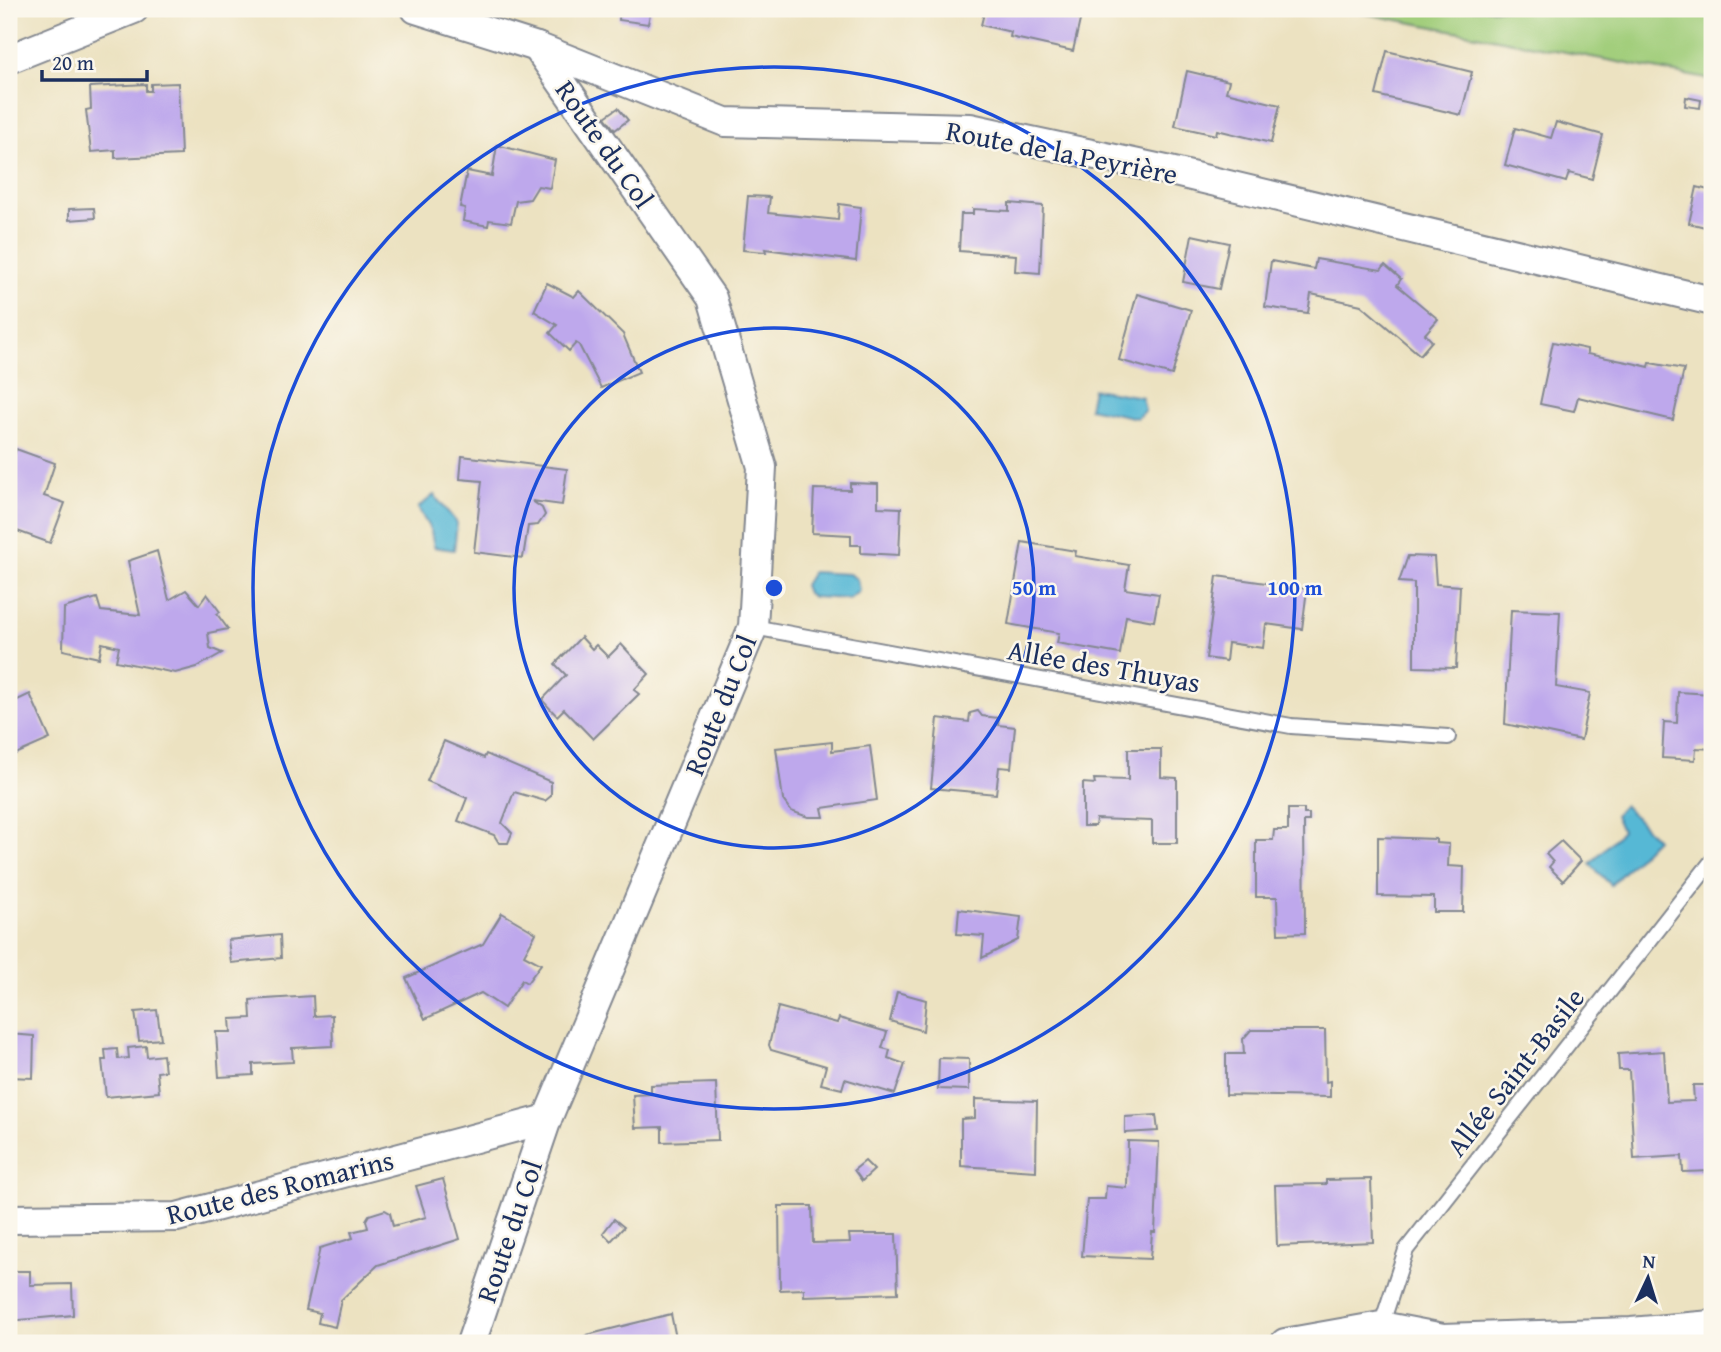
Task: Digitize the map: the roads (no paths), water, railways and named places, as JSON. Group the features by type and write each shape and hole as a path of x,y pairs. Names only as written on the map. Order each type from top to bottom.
{"street":[{"path":"9,59 134,9"},
{"name":"Route de la Peyrière","path":"416,9 537,47 725,122 970,128 1166,170 1712,301"},
{"name":"Route du Col","path":"471,1343 547,1119 753,627 762,467 712,298 537,47"},
{"name":"Route des Romarins","path":"9,1219 177,1217 547,1119"},
{"path":"1285,1343 1381,1326 1443,1338 1631,1332 1712,1325"}],"lane":[{"name":"Allée des Thuyas","path":"753,627 1291,726 1448,737"},
{"name":"Allée Saint-Basile","path":"1381,1326 1406,1250 1712,861"}],"water":[{"path":"1093,389 1142,397 1145,410 1137,418 1089,408"},
{"path":"434,495 457,523 454,550 434,547 431,531 418,508"},
{"path":"812,572 849,574 857,579 859,591 849,599 813,597 807,593 804,585"},
{"path":"1624,805 1656,839 1611,885 1590,864 1622,831 1615,815"}]}
